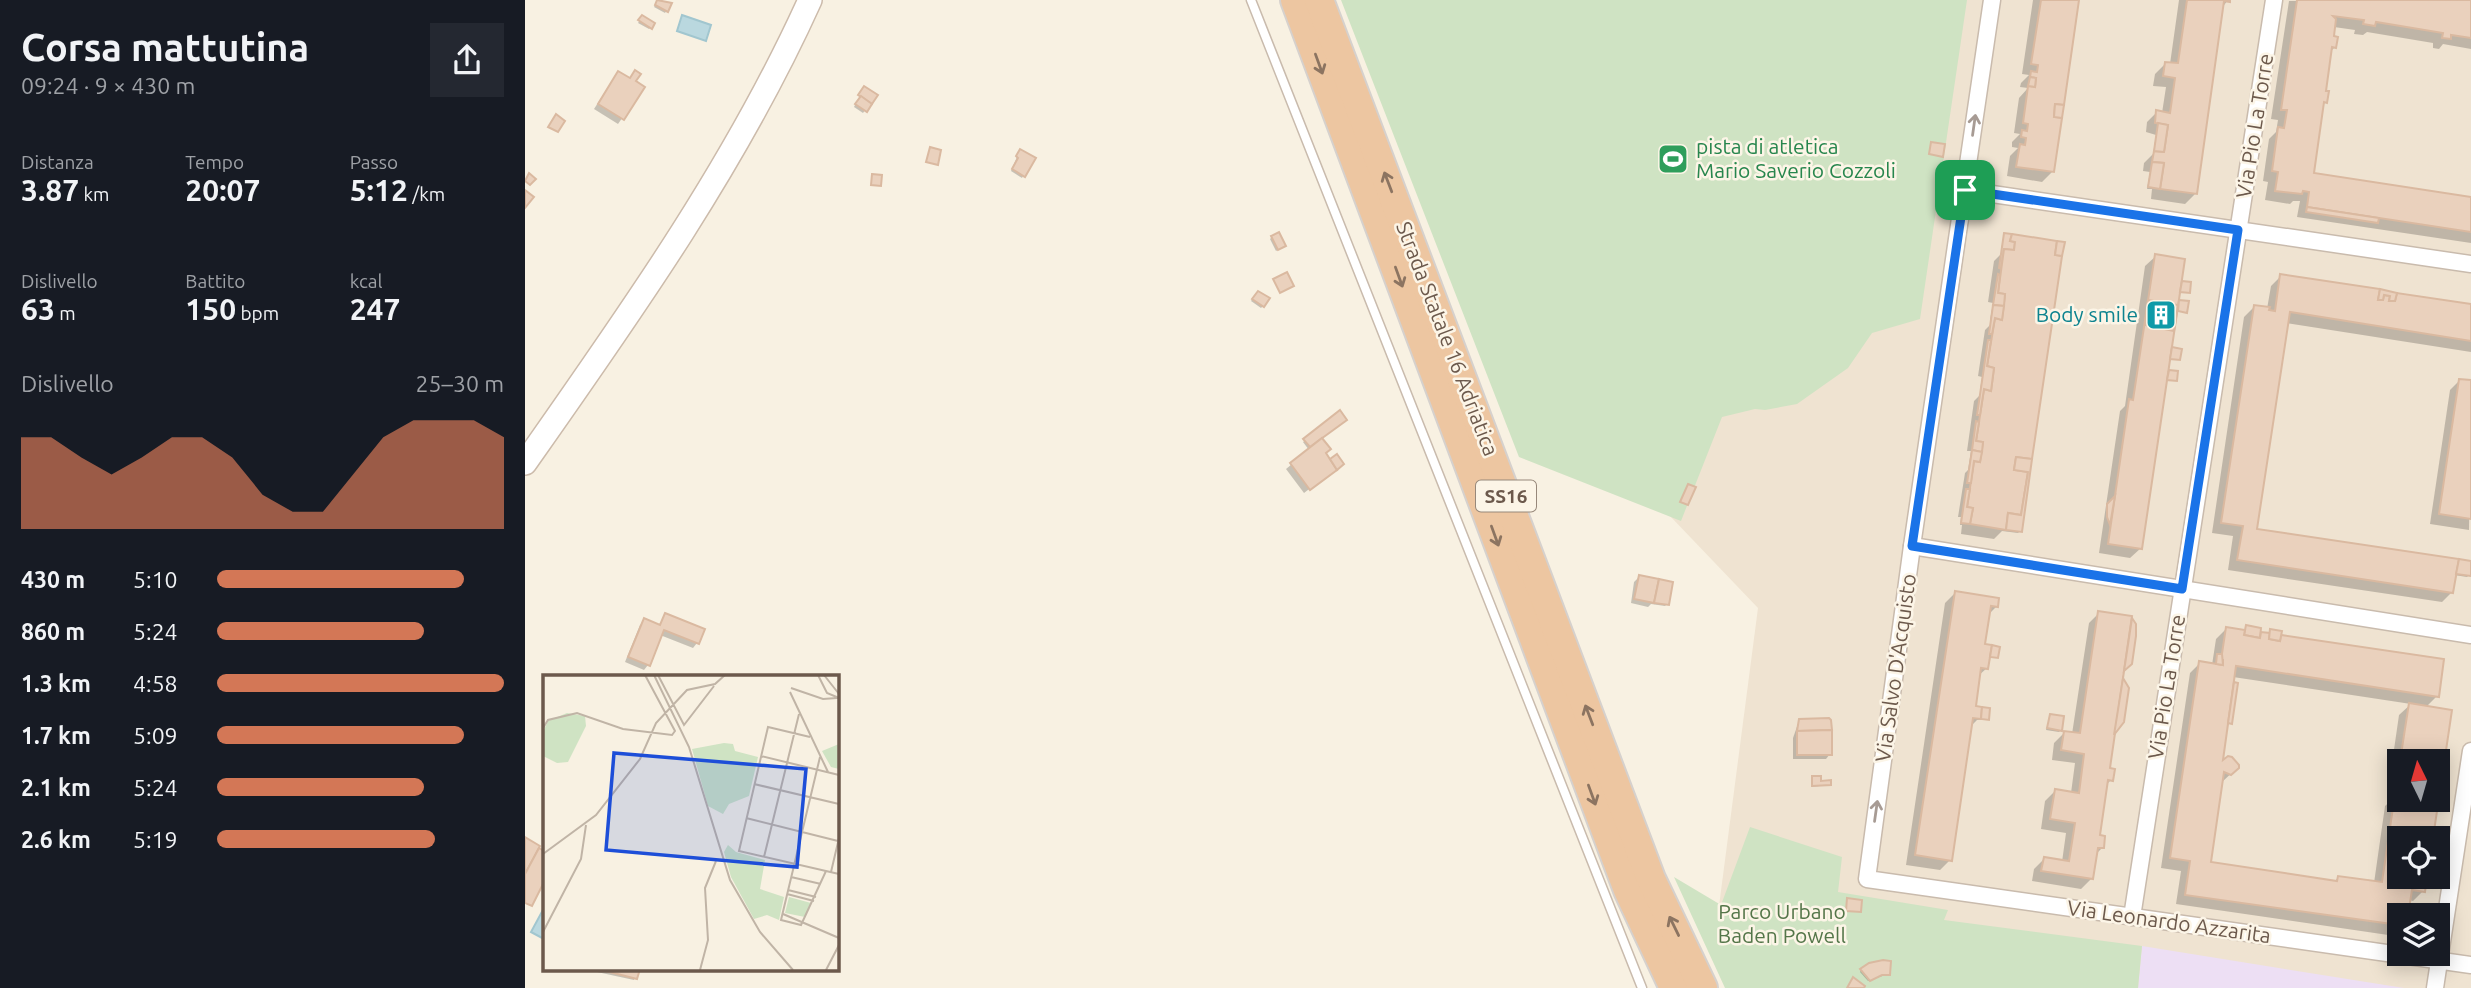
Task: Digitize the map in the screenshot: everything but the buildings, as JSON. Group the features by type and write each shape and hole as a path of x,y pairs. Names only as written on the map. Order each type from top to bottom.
{"highway":[{"name":"Strada Statale 16 Adriatica","path":"1295,0 1623,878 1674,988"},
{"name":"Strada Statale 16 Adriatica","path":"1319,0 1651,879 1703,988"}],"main road":[{"path":"525,463 712,187 789,47 810,0"}],"street":[{"name":"Via Salvo D'Acquisto","path":"1867,879 1912,546 1993,0"},
{"name":"Via Pio La Torre","path":"2131,917 2274,0"},
{"path":"1965,190 2471,264"},
{"path":"1912,546 2471,635"},
{"path":"2448,903 2471,751"},
{"name":"Via Leonardo Azzarita","path":"1867,879 2387,954"},
{"name":"Via Leonardo Azzarita","path":"2450,962 2471,965"},
{"path":"2435,988 2438,966"}],"lane":[{"path":"1251,0 1642,988"}],"shaded area":[{"path":"1345,0 2471,0 2471,988 1760,988 1719,906 1758,608 1670,516"},
{"path":"2142,946 2297,971 2404,988 2138,988"}],"green space":[{"name":"pista di atletica Mario Saverio Cozzoli","path":"1341,0 1967,0 1920,319 1872,333 1848,368 1797,404 1765,410 1755,409 1722,417 1681,521 1519,457"},
{"name":"Parco Urbano Baden Powell","path":"1750,827 1842,857 1838,892 1948,910 1944,920 2142,946 2138,988 1725,988 1674,877 1721,905"}],"water":[{"path":"682,15 711,25 706,41 677,31"},
{"path":"543,910 543,938 531,932"}],"place":[{"name":"pista di atletica Mario Saverio Cozzoli","path":"1673,159"},
{"name":"Body smile","path":"2161,315"}],"route":[{"path":"1965,190 2238,230 2182,589 1912,546 1965,190"}]}
